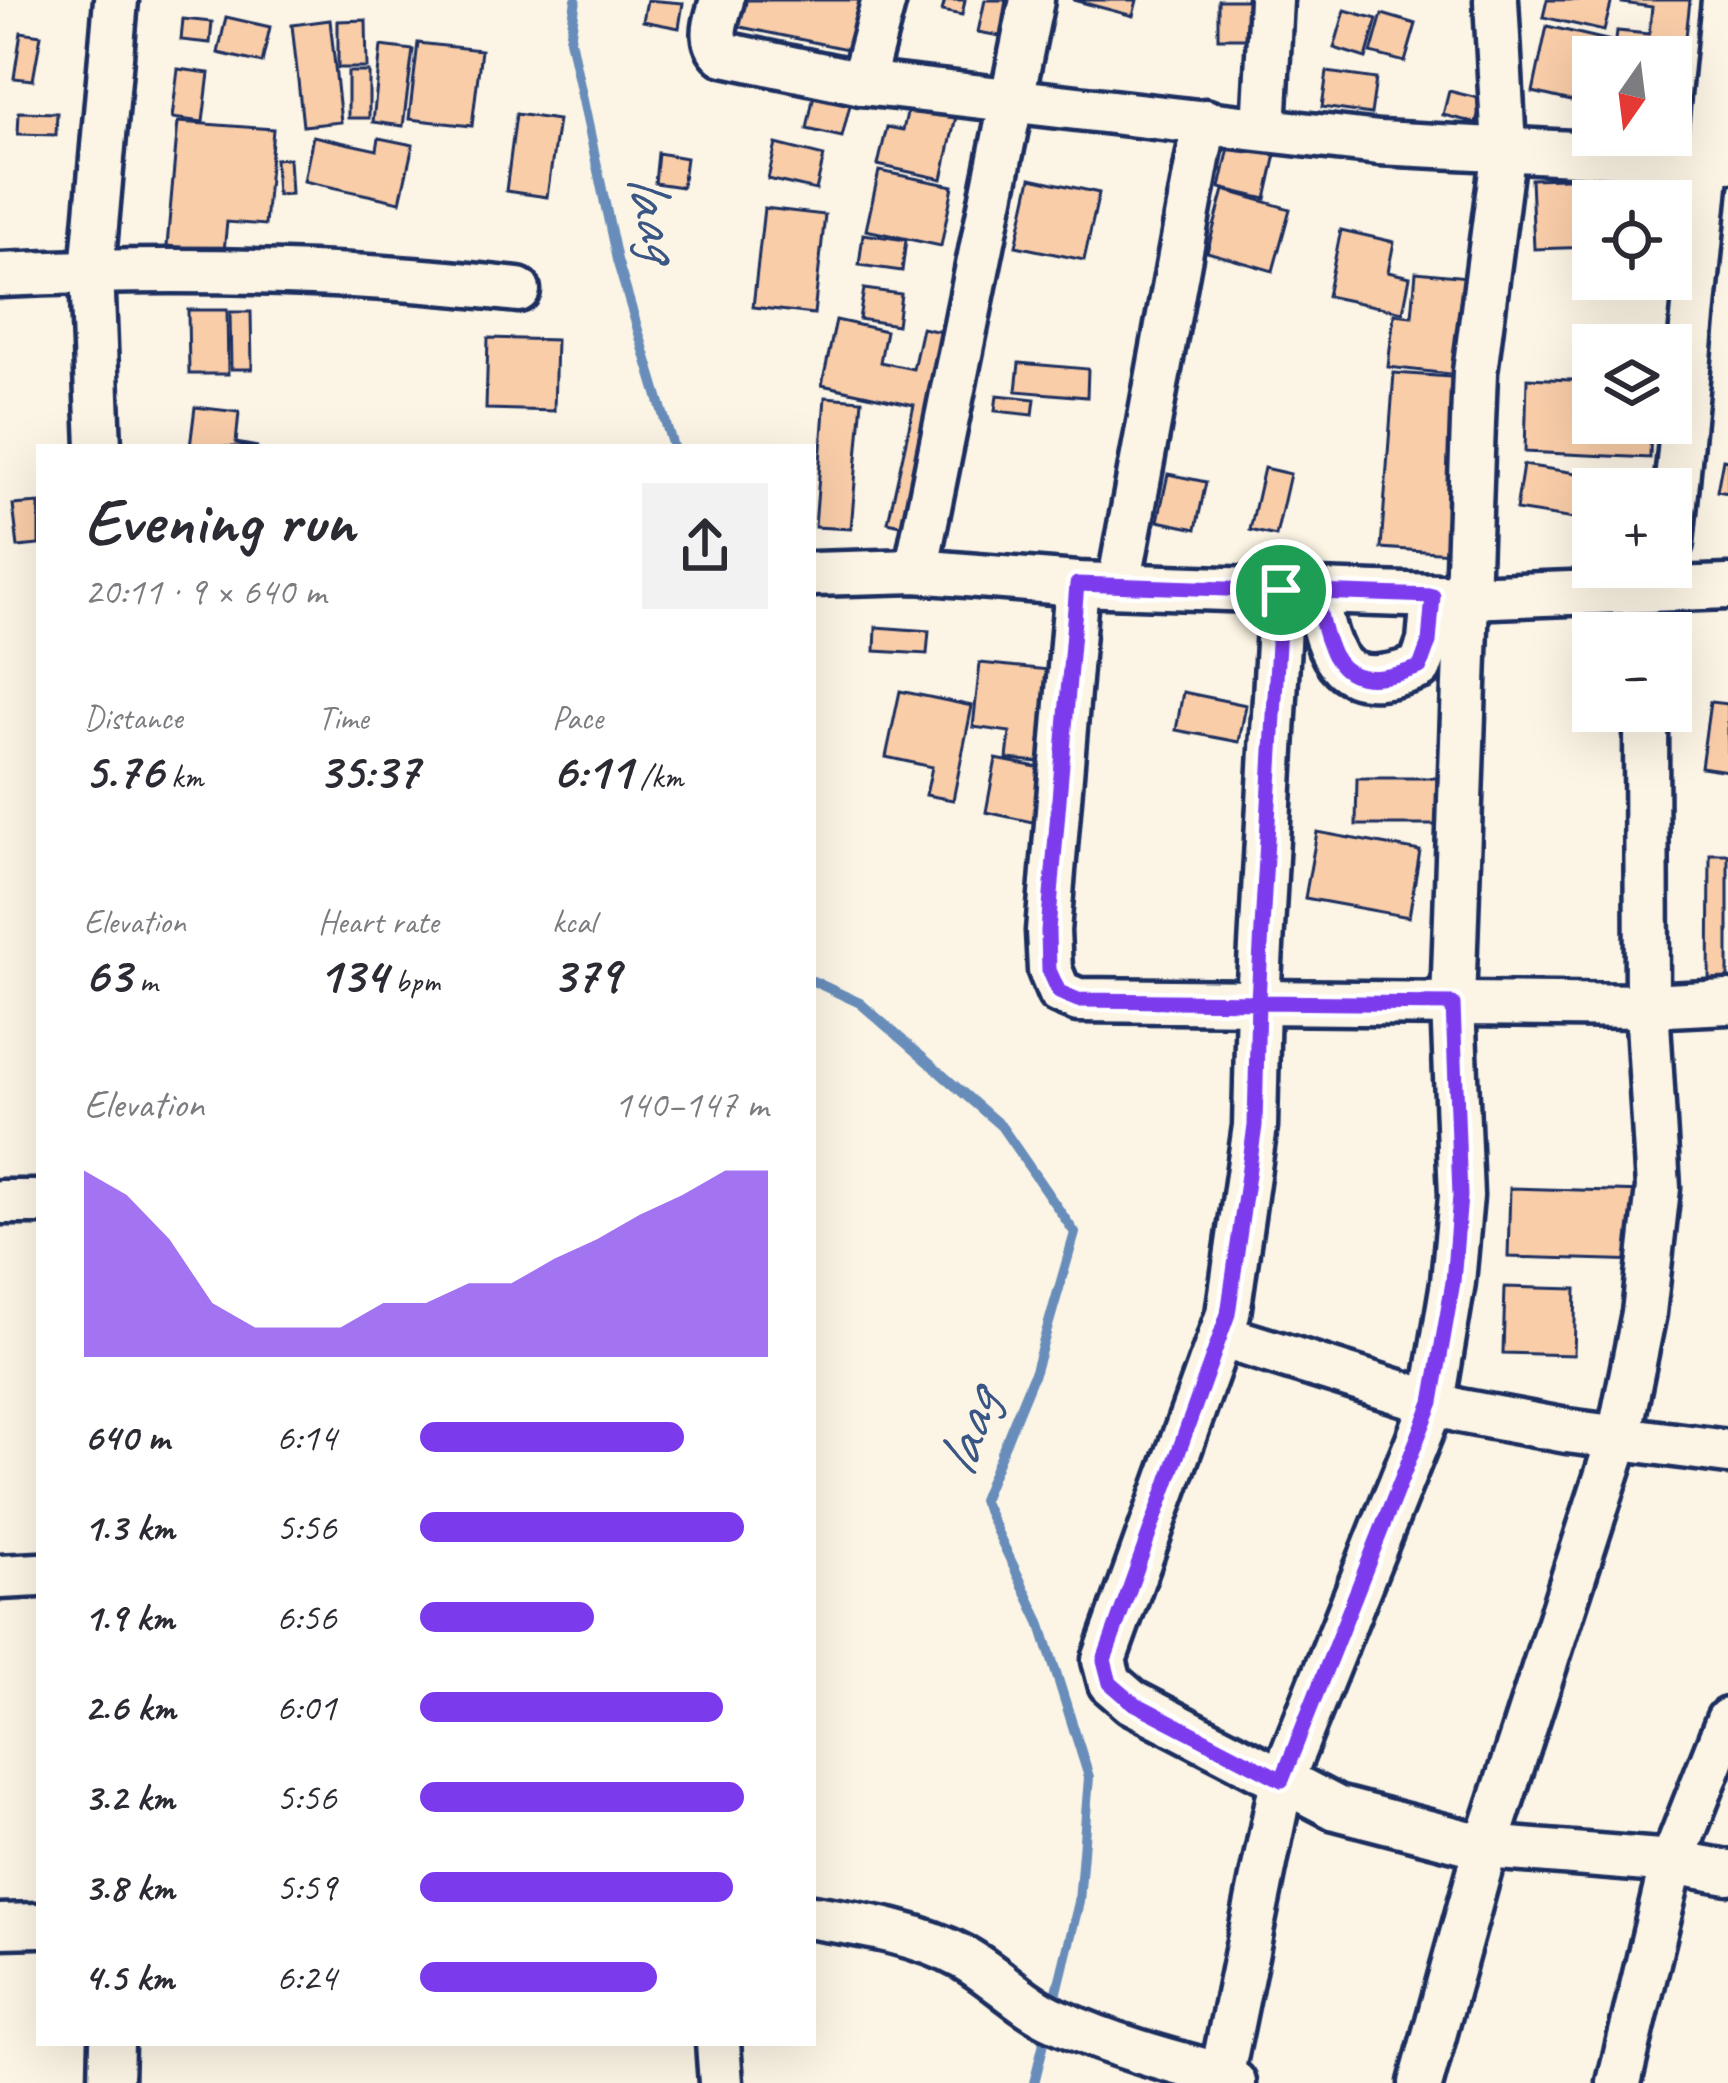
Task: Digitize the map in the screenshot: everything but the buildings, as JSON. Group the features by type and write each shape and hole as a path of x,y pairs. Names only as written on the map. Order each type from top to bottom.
{"street":[{"path":"99,444 92,271 116,0"},
{"path":"722,0 713,35 724,54 862,83 1379,143 1718,160"},
{"path":"862,83 884,0"},
{"path":"916,571 1032,0"},
{"path":"1264,128 1271,0"},
{"path":"816,1918 922,1941 964,1958 1050,2018 1137,2054 1225,2080 1282,1780 1432,1402 1453,1282 1460,1196 1453,1004 1450,596 1504,148 1496,0"},
{"path":"1680,468 1718,160 1724,0"},
{"path":"1205,121 1098,584 1048,931 1049,970 1059,992 1078,1000 1647,1006 1728,1002"},
{"path":"0,275 337,272 518,290"},
{"path":"816,574 916,571 1098,584 1450,596 1656,596 1728,587"},
{"path":"1298,590 1334,660 1357,676 1374,679 1420,667 1450,596"},
{"path":"1298,590 1258,1000 1255,1126 1228,1314 1104,1660 1110,1683 1132,1702 1336,1808 1486,1847 1672,1862 1728,1872"},
{"path":"1421,2083 1486,1847 1619,1437 1644,1313 1658,1188 1647,1006 1646,732"},
{"path":"0,1202 36,1202"},
{"path":"1220,1336 1432,1402 1546,1427 1728,1452"},
{"path":"0,1577 36,1575"},
{"path":"1619,2083 1672,1862 1728,1720"},
{"path":"0,1926 36,1925"},
{"path":"111,2083 112,2046"},
{"path":"718,2046 721,2083"}],"waterway":[{"name":"laag","path":"576,0 570,39 617,260 672,444"},
{"name":"laag","path":"816,982 860,1003 1001,1126 1075,1233 1035,1371 982,1500 1040,1622 1089,1777 1079,1902 1053,2008"},
{"name":"laag","path":"1034,2083 1048,2026"}],"route":[{"path":"1281,590 1258,1000 1255,1126 1228,1314 1104,1660 1110,1683 1132,1702 1282,1780 1432,1402 1453,1282 1460,1196 1453,1004 1258,1000 1078,1000 1059,992 1049,970 1048,931 1077,584 1281,590 1433,596 1429,642 1420,667 1391,677 1357,676 1334,660 1324,638 1315,591 1281,590"}]}
